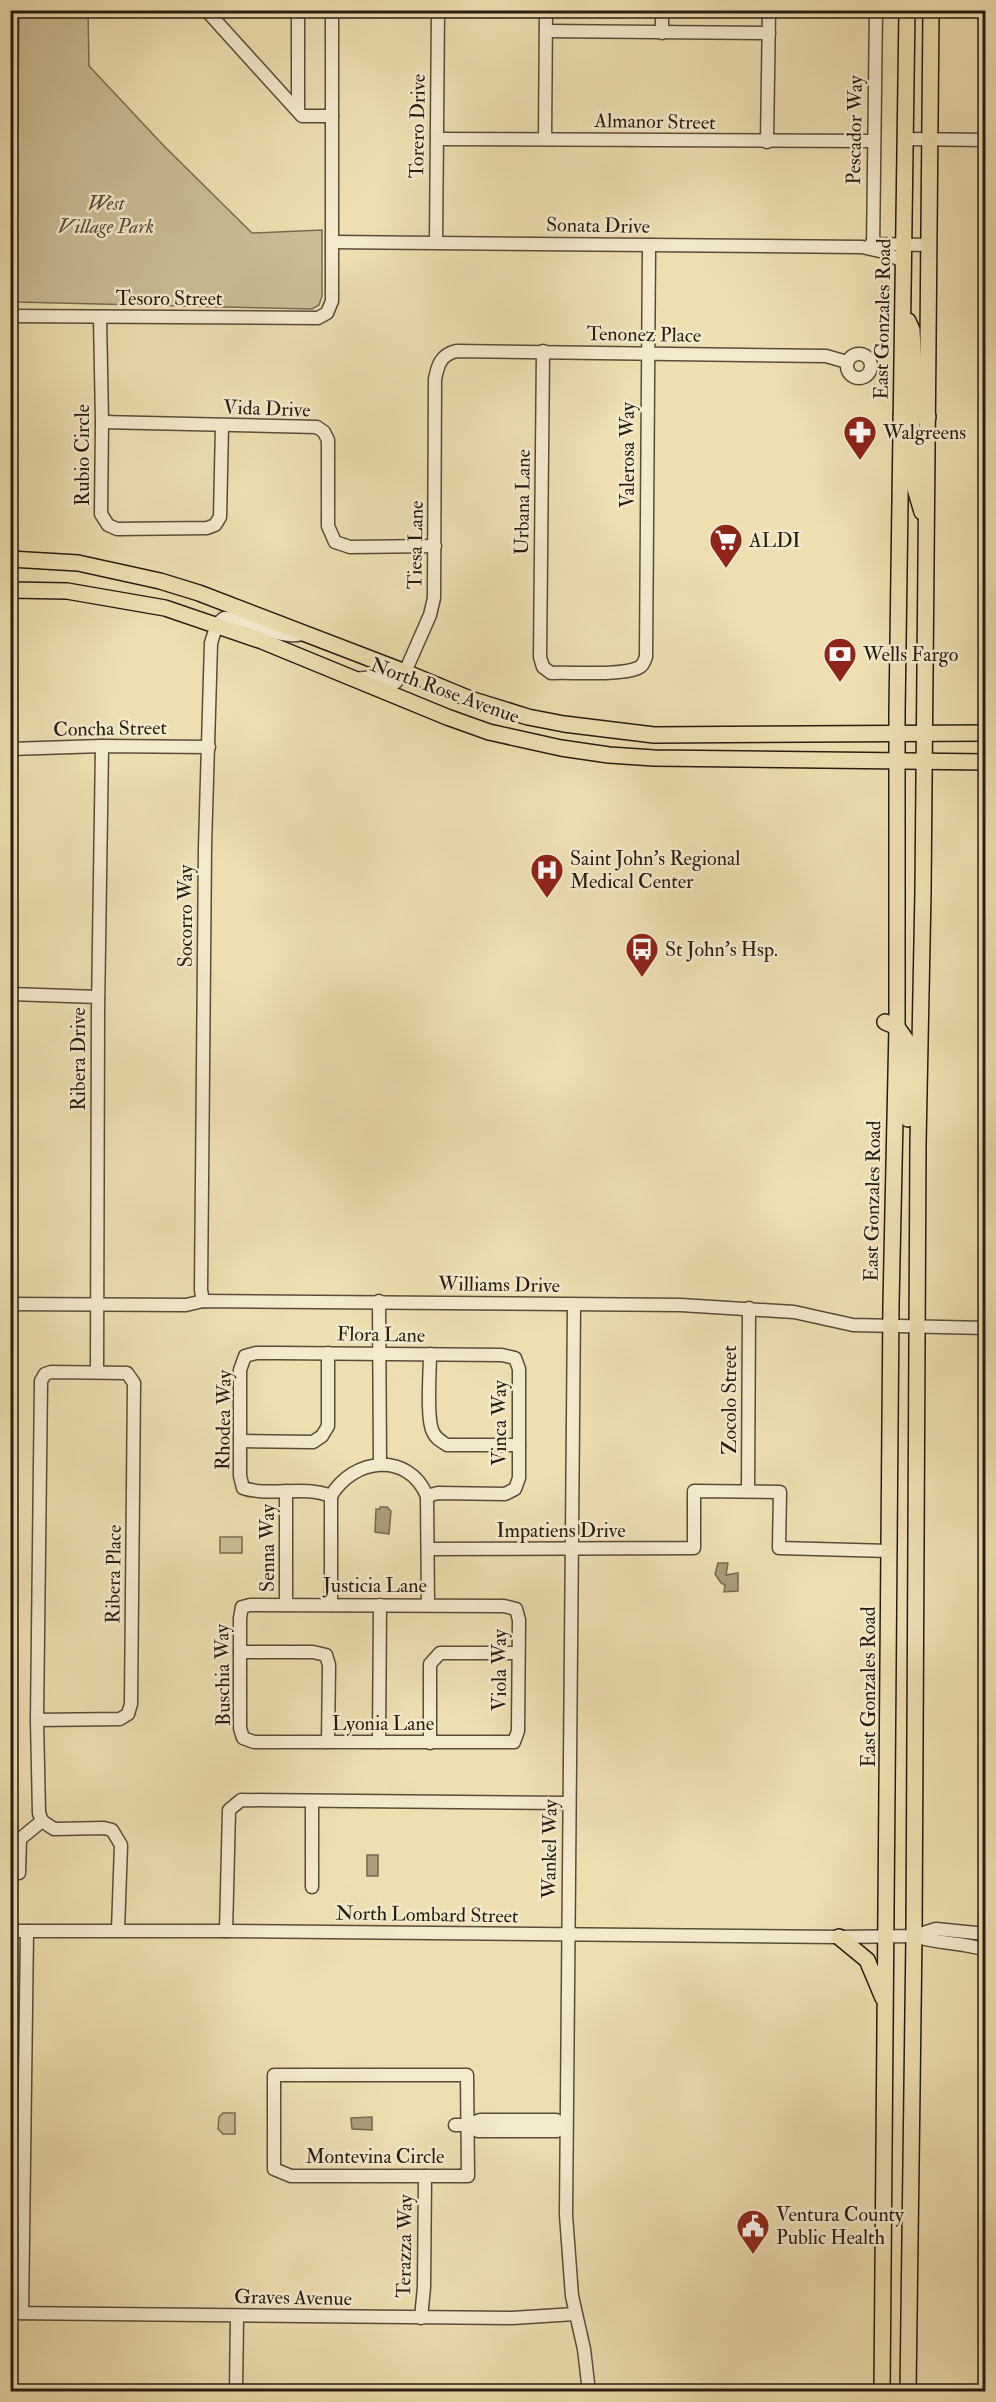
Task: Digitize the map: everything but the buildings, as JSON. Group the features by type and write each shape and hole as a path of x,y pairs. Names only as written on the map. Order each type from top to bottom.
{"main road":[{"name":"East Gonzales Road","path":"882,2391 890,1551 891,1024 898,733 907,10"},
{"path":"908,2391 914,1936 918,1143 927,525 931,10"},
{"path":"903,310 912,330 916,408 921,416 928,417"},
{"path":"901,417 908,417 912,422 914,485 927,525"},
{"name":"North Rose Avenue","path":"10,559 78,563 160,581 199,593 470,699 528,717 597,729 670,735 986,733"},
{"name":"North Rose Avenue","path":"10,590 67,591 165,608 217,624 489,732 561,748 609,755 654,758 986,762"},
{"path":"891,1024 909,1044 908,1126 918,1143"},
{"path":"839,1937 867,1960 886,2006"}],"street":[{"path":"206,10 302,116 332,116"},
{"path":"298,10 298,109"},
{"path":"332,10 333,242"},
{"name":"Torero Drive","path":"436,242 438,10"},
{"path":"545,139 546,10"},
{"path":"662,10 662,33"},
{"path":"767,142 769,10"},
{"name":"Pescador Way","path":"869,247 876,10"},
{"path":"546,32 769,33"},
{"name":"Almanor Street","path":"437,139 873,141"},
{"path":"906,139 986,140"},
{"name":"Sonata Drive","path":"333,242 648,246 929,245"},
{"name":"Tesoro Street","path":"10,316 318,318 327,313 332,301 333,242"},
{"name":"Valerosa Way","path":"644,664 646,645 648,246"},
{"name":"Sonata Drive","path":"869,247 904,262"},
{"name":"Rubio Circle","path":"100,317 101,514 108,525 117,530 207,528 215,525 220,517 222,426"},
{"name":"Tenonez Place","path":"441,358 456,351 543,351 826,356 847,362"},
{"name":"Urbana Lane","path":"543,351 540,652 543,667 551,673 620,671 637,668 644,664"},
{"name":"Tiesa Lane","path":"405,672 430,615 435,577 435,379 441,358"},
{"name":"Vida Drive","path":"102,422 317,427 324,432 328,440 328,526 334,542 350,547 435,546"},
{"path":"217,624 224,618 231,618 247,621 290,637 303,634"},
{"name":"Socorro Way","path":"203,1301 201,1279 205,847 211,643 217,624"},
{"path":"355,679 373,677 395,683 405,672"},
{"name":"Concha Street","path":"10,749 102,746 209,747"},
{"name":"Ribera Drive","path":"97,1371 95,1304 102,746"},
{"path":"10,994 98,997"},
{"name":"Williams Drive","path":"10,1304 186,1305 203,1301 379,1301 574,1306 681,1305 811,1314 853,1325 986,1328"},
{"path":"379,1301 380,1464"},
{"name":"Wankel Way","path":"574,1306 566,2215 575,2314 584,2349 589,2391"},
{"name":"Zocolo Street","path":"748,1491 749,1308"},
{"name":"Flora Lane","path":"244,1358 256,1353 430,1354 502,1355 515,1358 516,1361"},
{"path":"241,1441 313,1442 322,1436 328,1426 328,1353"},
{"path":"430,1354 430,1416 432,1431 438,1439 447,1445 519,1445"},
{"name":"Rhodea Way","path":"244,1358 240,1370 243,1488 253,1491 286,1491"},
{"name":"Vinca Way","path":"427,1496 438,1493 505,1494 515,1489 519,1478 519,1369 516,1361"},
{"path":"97,1371 51,1371 45,1374 41,1381 37,1720 39,1813 42,1821 54,1829 104,1828 112,1830 118,1837 121,1851 118,1930"},
{"name":"Ribera Place","path":"37,1720 120,1719 128,1714 131,1704 134,1383 127,1373 97,1371"},
{"path":"331,1605 331,1496 337,1486 351,1473 368,1465 380,1464 408,1473 422,1485 427,1496 428,1605"},
{"path":"286,1491 318,1491 331,1496"},
{"name":"Senna Way","path":"286,1491 286,1605"},
{"name":"Impatiens Drive","path":"428,1549 694,1548 694,1491 748,1491"},
{"path":"748,1491 780,1492 779,1548 890,1551"},
{"name":"Justicia Lane","path":"242,1609 250,1605 511,1607"},
{"path":"380,1605 380,1742"},
{"name":"Viola Way","path":"511,1607 516,1609 519,1620 518,1731 516,1737"},
{"name":"Buschia Way","path":"242,1609 240,1728 243,1738 246,1739"},
{"path":"240,1652 313,1652 326,1655 328,1742"},
{"path":"430,1743 430,1664 440,1653 518,1653"},
{"name":"Lyonia Lane","path":"246,1739 254,1742 430,1743 514,1742 516,1737"},
{"path":"226,1931 229,1810 241,1800 569,1803"},
{"path":"312,1801 312,1887"},
{"path":"19,1873 20,1839 42,1821"},
{"path":"914,1936 936,1929 986,1934"},
{"name":"North Lombard Street","path":"10,1931 914,1936"},
{"path":"16,2313 27,1931"},
{"path":"914,1936 934,1943 964,1944 986,1950"},
{"name":"Montevina Circle","path":"274,2075 467,2075 461,2125 468,2176 425,2176 291,2176 274,2169 274,2075"},
{"path":"461,2125 478,2131 557,2131 566,2126"},
{"name":"Terazza Way","path":"421,2318 424,2287 425,2176"},
{"name":"Graves Avenue","path":"16,2313 512,2319 575,2314"},
{"path":"236,2391 237,2316"}],"green space":[{"name":"West Village Park","path":"19,11 88,11 89,66 164,146 252,233 322,230 322,296 319,305 312,309 16,302"},
{"path":"220,1537 242,1537 242,1553 220,1553"},
{"path":"223,2113 235,2113 235,2134 223,2134 218,2129 219,2117"}],"shaded area":[{"path":"387,1507 391,1511 389,1534 375,1532 376,1509"},
{"path":"718,1563 728,1563 726,1575 738,1573 738,1591 724,1592 725,1585 715,1574"},
{"path":"367,1855 378,1855 378,1876 367,1876"},
{"path":"372,2117 372,2130 352,2129 351,2118"}],"place":[{"name":"Walgreens","path":"860,461"},
{"name":"ALDI","path":"726,569"},
{"name":"Wells Fargo","path":"840,683"},
{"name":"Saint John's Regional Medical Center","path":"547,899"},
{"name":"St John's Hsp.","path":"642,978"},
{"name":"Ventura County Public Health","path":"753,2255"}]}
